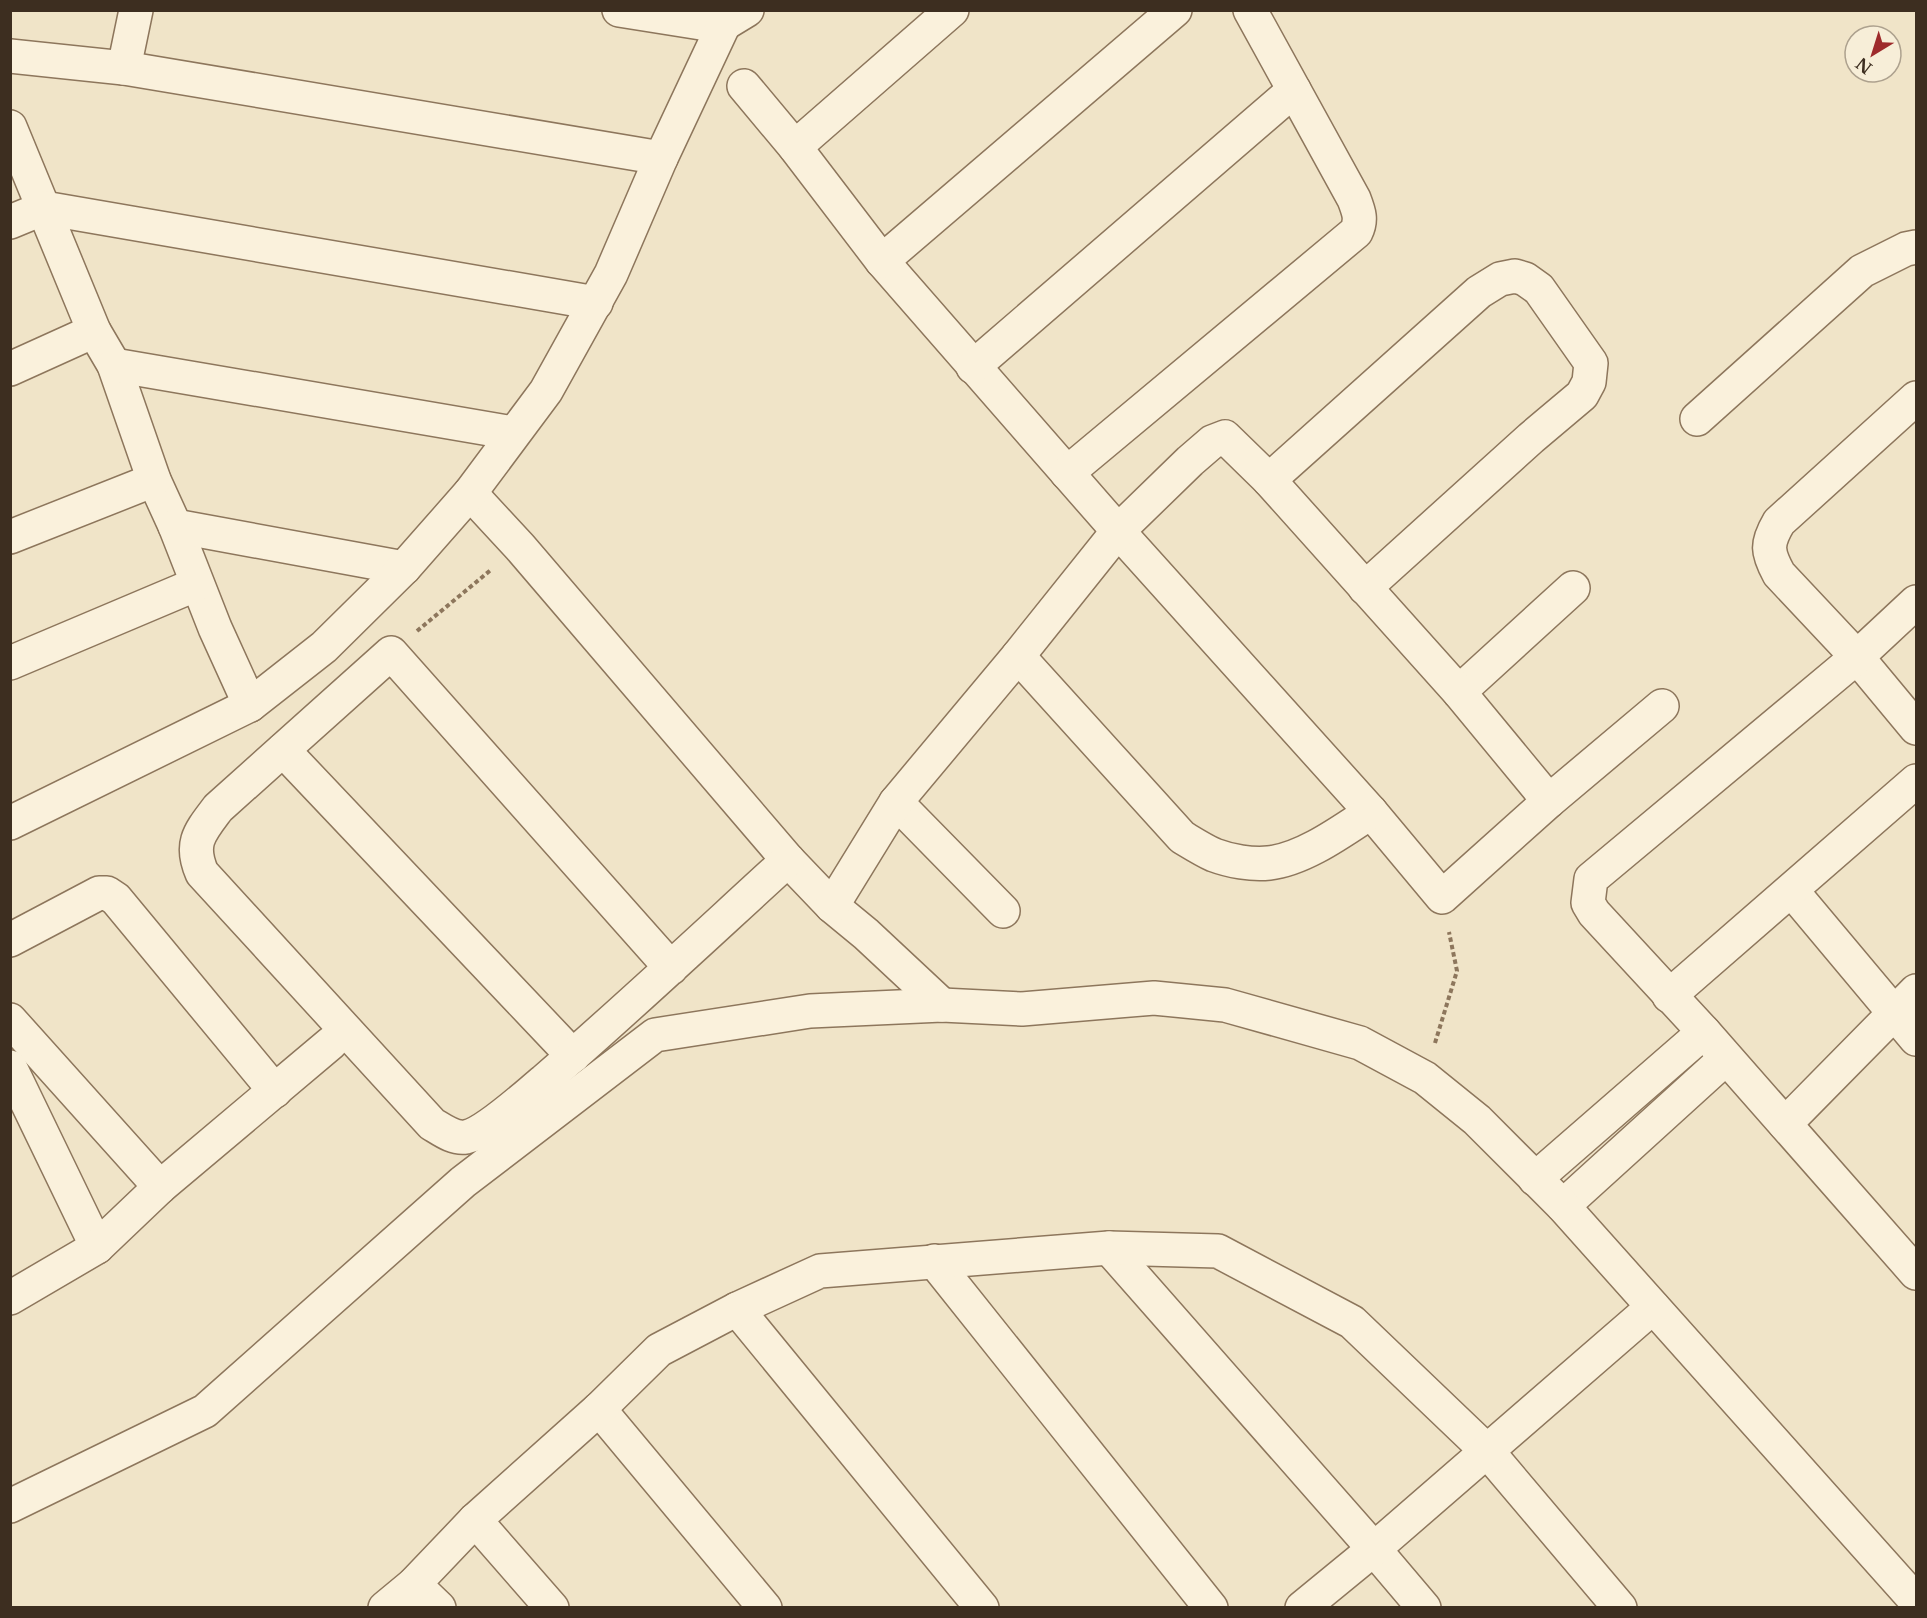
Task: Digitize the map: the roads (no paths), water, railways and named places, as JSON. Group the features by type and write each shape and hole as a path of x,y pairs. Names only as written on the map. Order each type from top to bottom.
{"street":[{"path":"124,68 136,10"},
{"path":"619,10 701,23 735,17"},
{"path":"795,147 952,10"},
{"path":"882,261 1175,10"},
{"path":"1067,473 1356,232 1360,224 1359,212 1354,199 1250,10"},
{"path":"10,823 250,705 324,647 404,568 470,493 546,391 597,303 661,158 735,17"},
{"path":"10,56 124,68 661,158"},
{"path":"744,86 795,147 882,261 973,367 1371,812 1442,897 1549,801 1662,706"},
{"path":"973,367 1294,90"},
{"path":"10,127 94,331 114,365 154,480 175,526 196,584 250,705"},
{"path":"10,222 44,208 597,303"},
{"path":"1697,419 1862,271 1906,249 1917,247"},
{"path":"1269,480 1479,292 1500,279 1515,276 1526,279 1539,289 1591,363 1589,382 1582,395 1365,588"},
{"path":"10,369 94,331"},
{"path":"114,365 513,434"},
{"path":"1917,398 1779,522 1769,547 1771,558 1779,574 1857,657 1917,728"},
{"path":"832,906 896,802 1018,656 1118,531 1190,461 1212,442 1225,437 1269,480 1459,692 1549,801"},
{"path":"10,537 154,480"},
{"path":"470,493 520,547 788,860 832,906 866,934 942,1005"},
{"path":"175,526 404,568"},
{"path":"10,663 196,584"},
{"path":"1459,692 1573,588"},
{"path":"1917,602 1857,657 1591,879 1588,903 1594,914 1622,941 1669,996 1704,1032 1917,1273"},
{"path":"670,968 391,653 218,808 204,826 195,844 196,861 202,873 432,1124 450,1135 466,1137 508,1111 573,1056 670,968 788,860"},
{"path":"1018,656 1182,837 1214,854 1242,862 1269,863 1296,855 1329,839 1371,812"},
{"path":"283,750 573,1056"},
{"path":"1669,996 1917,781"},
{"path":"896,802 1003,911"},
{"path":"1792,891 1905,1002 1917,1039"},
{"path":"10,940 99,893 107,893 116,898 275,1091"},
{"path":"10,1506 205,1411 463,1182 656,1035 810,1011 942,1005 1022,1009 1154,998 1225,1005 1360,1042 1425,1078 1477,1120 1563,1206 1917,1601"},
{"path":"1785,1124 1905,1002"},
{"path":"10,1020 160,1187"},
{"path":"1534,1179 1704,1032"},
{"path":"10,1298 97,1247 160,1187 331,1043"},
{"path":"1563,1206 1726,1058"},
{"path":"10,1068 97,1247"},
{"path":"1109,1248 1424,1608"},
{"path":"385,1608 414,1584 476,1520 599,1409 658,1350 738,1309 820,1271 1109,1248 1218,1251 1352,1322 1488,1452 1620,1608"},
{"path":"934,1261 1211,1608"},
{"path":"1302,1608 1488,1452 1653,1307"},
{"path":"738,1309 982,1608"},
{"path":"599,1409 765,1608"},
{"path":"476,1520 552,1608"},
{"path":"414,1584 439,1608"}]}
